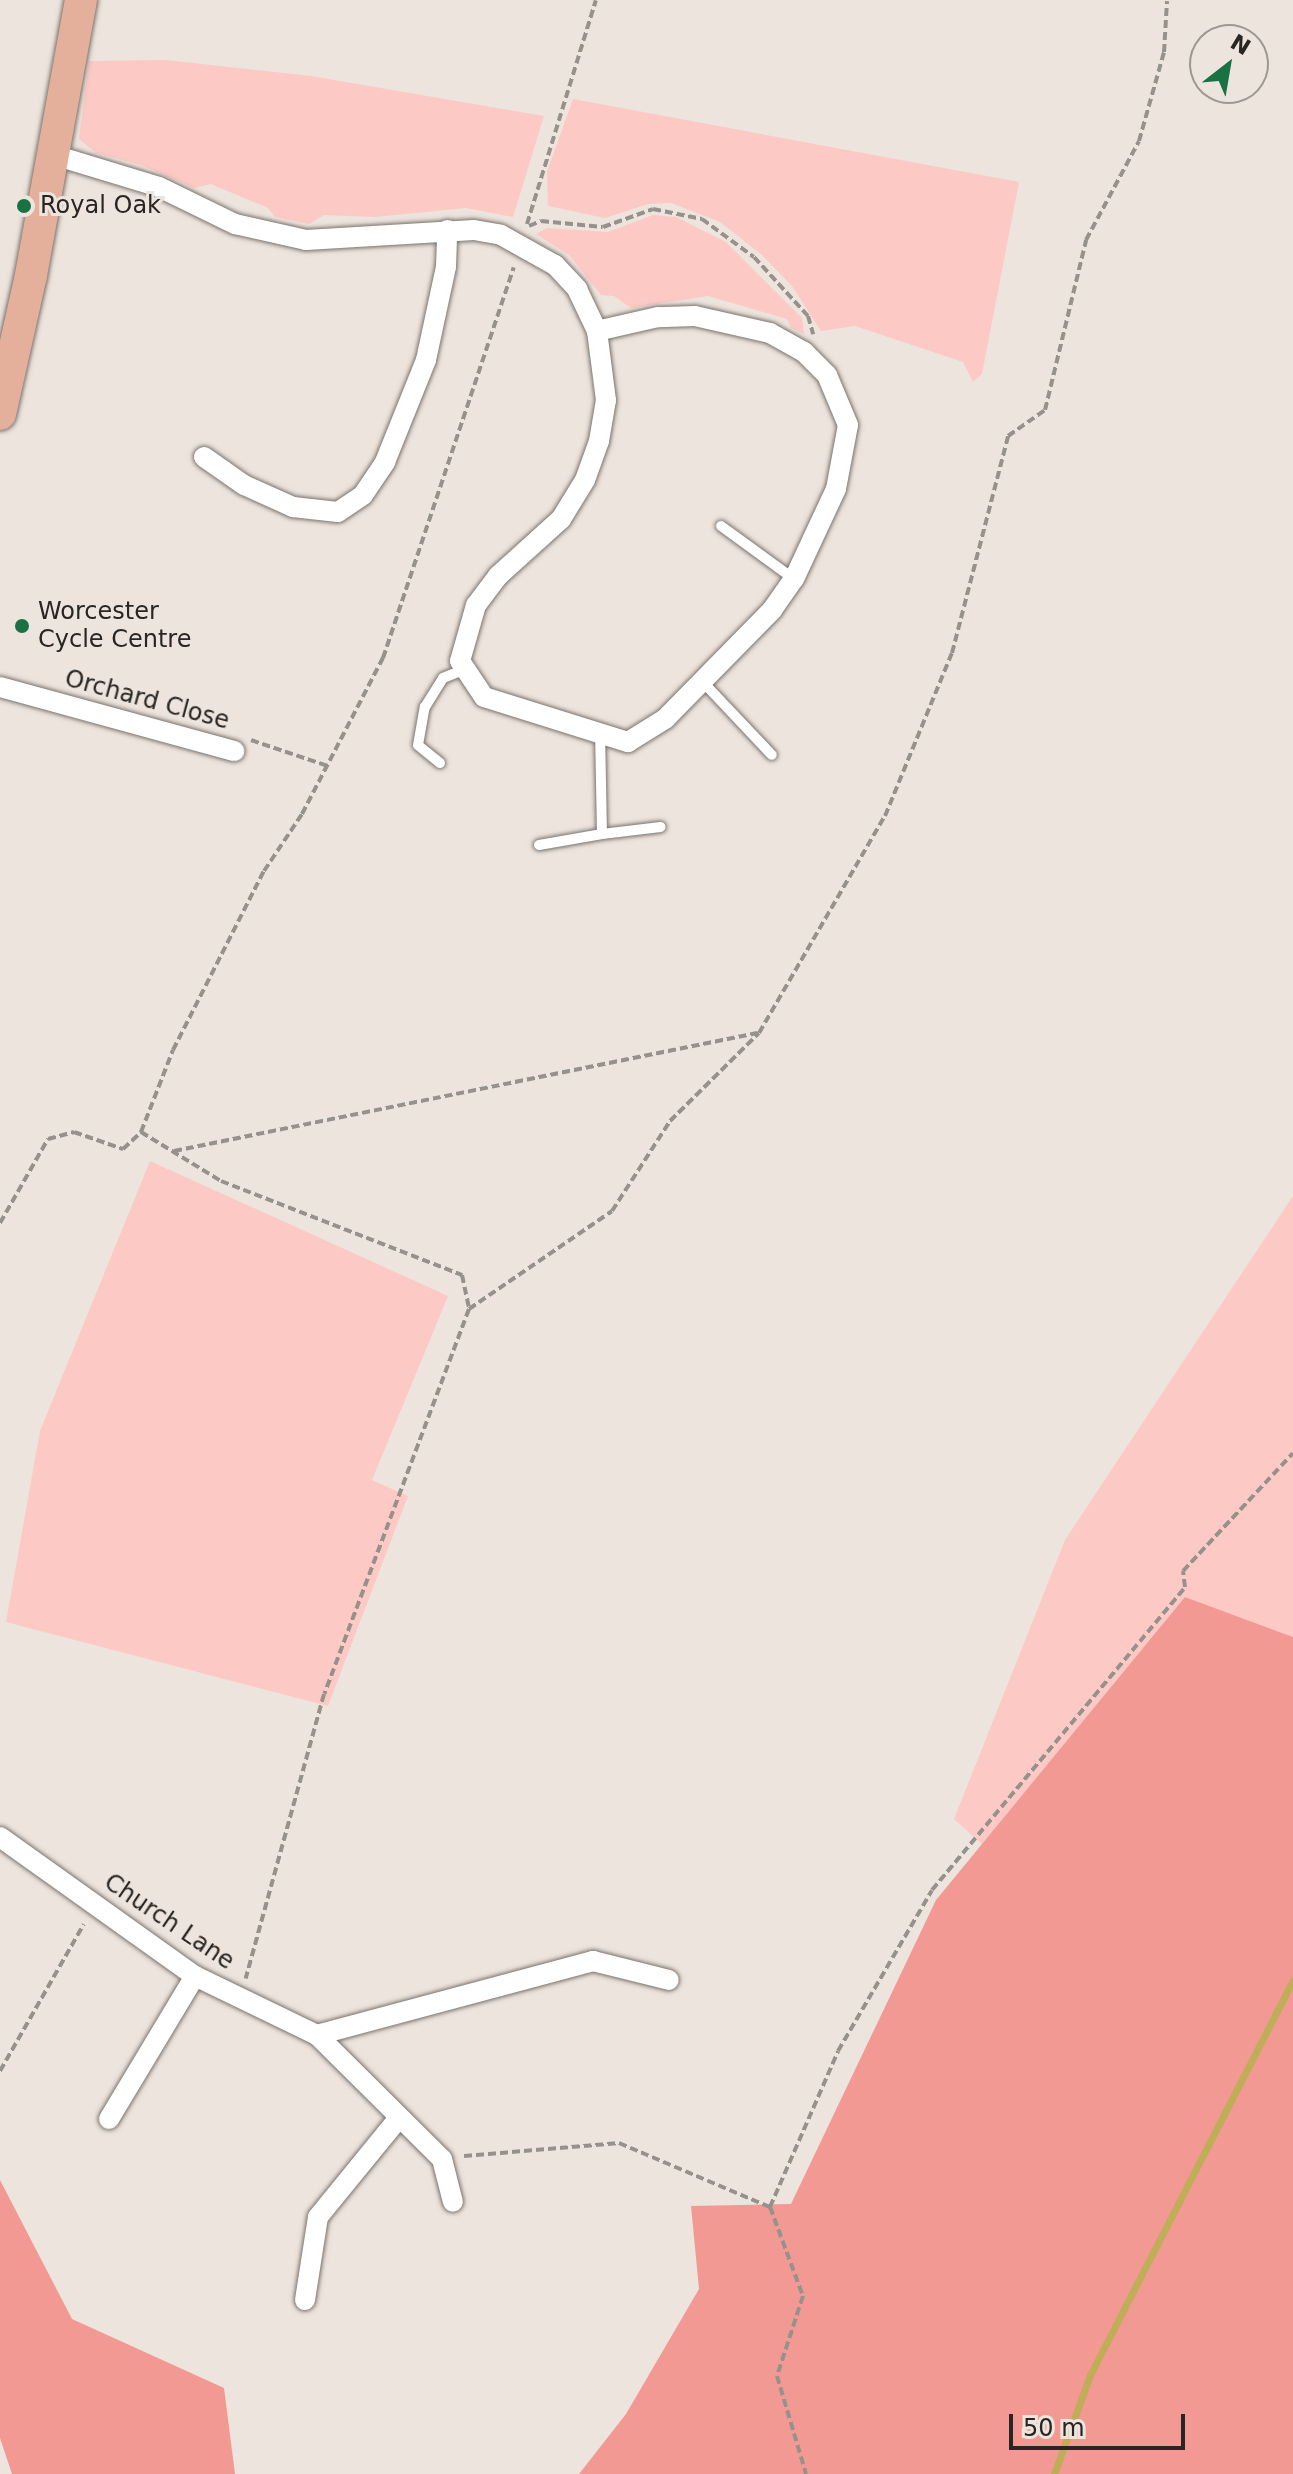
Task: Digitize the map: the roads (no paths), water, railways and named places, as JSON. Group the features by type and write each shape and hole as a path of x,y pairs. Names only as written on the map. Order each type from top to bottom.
{"main road":[{"path":"0,414 54,155 81,0"}],"street":[{"path":"54,155 159,187 235,224 306,240 474,230 524,236 555,265 577,289 597,331 606,400 599,441 585,480 561,519 498,576 476,605 463,635 460,661 484,697 628,742 647,735 772,610 794,579 836,489 848,425 827,375 808,356 770,333 695,316 658,317 597,331"},
{"path":"204,457 244,485 293,507 338,512 363,495 385,462 426,360 446,267 447,230"},
{"name":"Orchard Close","path":"0,687 234,751"},
{"name":"Church Lane","path":"0,1837 195,1976 317,2035 398,2119 442,2159 453,2202"},
{"path":"317,2035 593,1961 669,1980"},
{"path":"109,2119 195,1976"},
{"path":"305,2300 318,2217 398,2119"}],"lane":[{"path":"721,526 794,579"},
{"path":"440,763 418,745 425,707 443,678 465,669"},
{"path":"700,679 772,755"},
{"path":"600,733 602,834"},
{"path":"539,845 661,827"}],"waterway":[{"path":"1054,2474 1090,2375 1293,1980"}],"place":[{"name":"Royal Oak","path":"24,206"},
{"name":"Worcester Cycle Centre","path":"22,626"}]}
